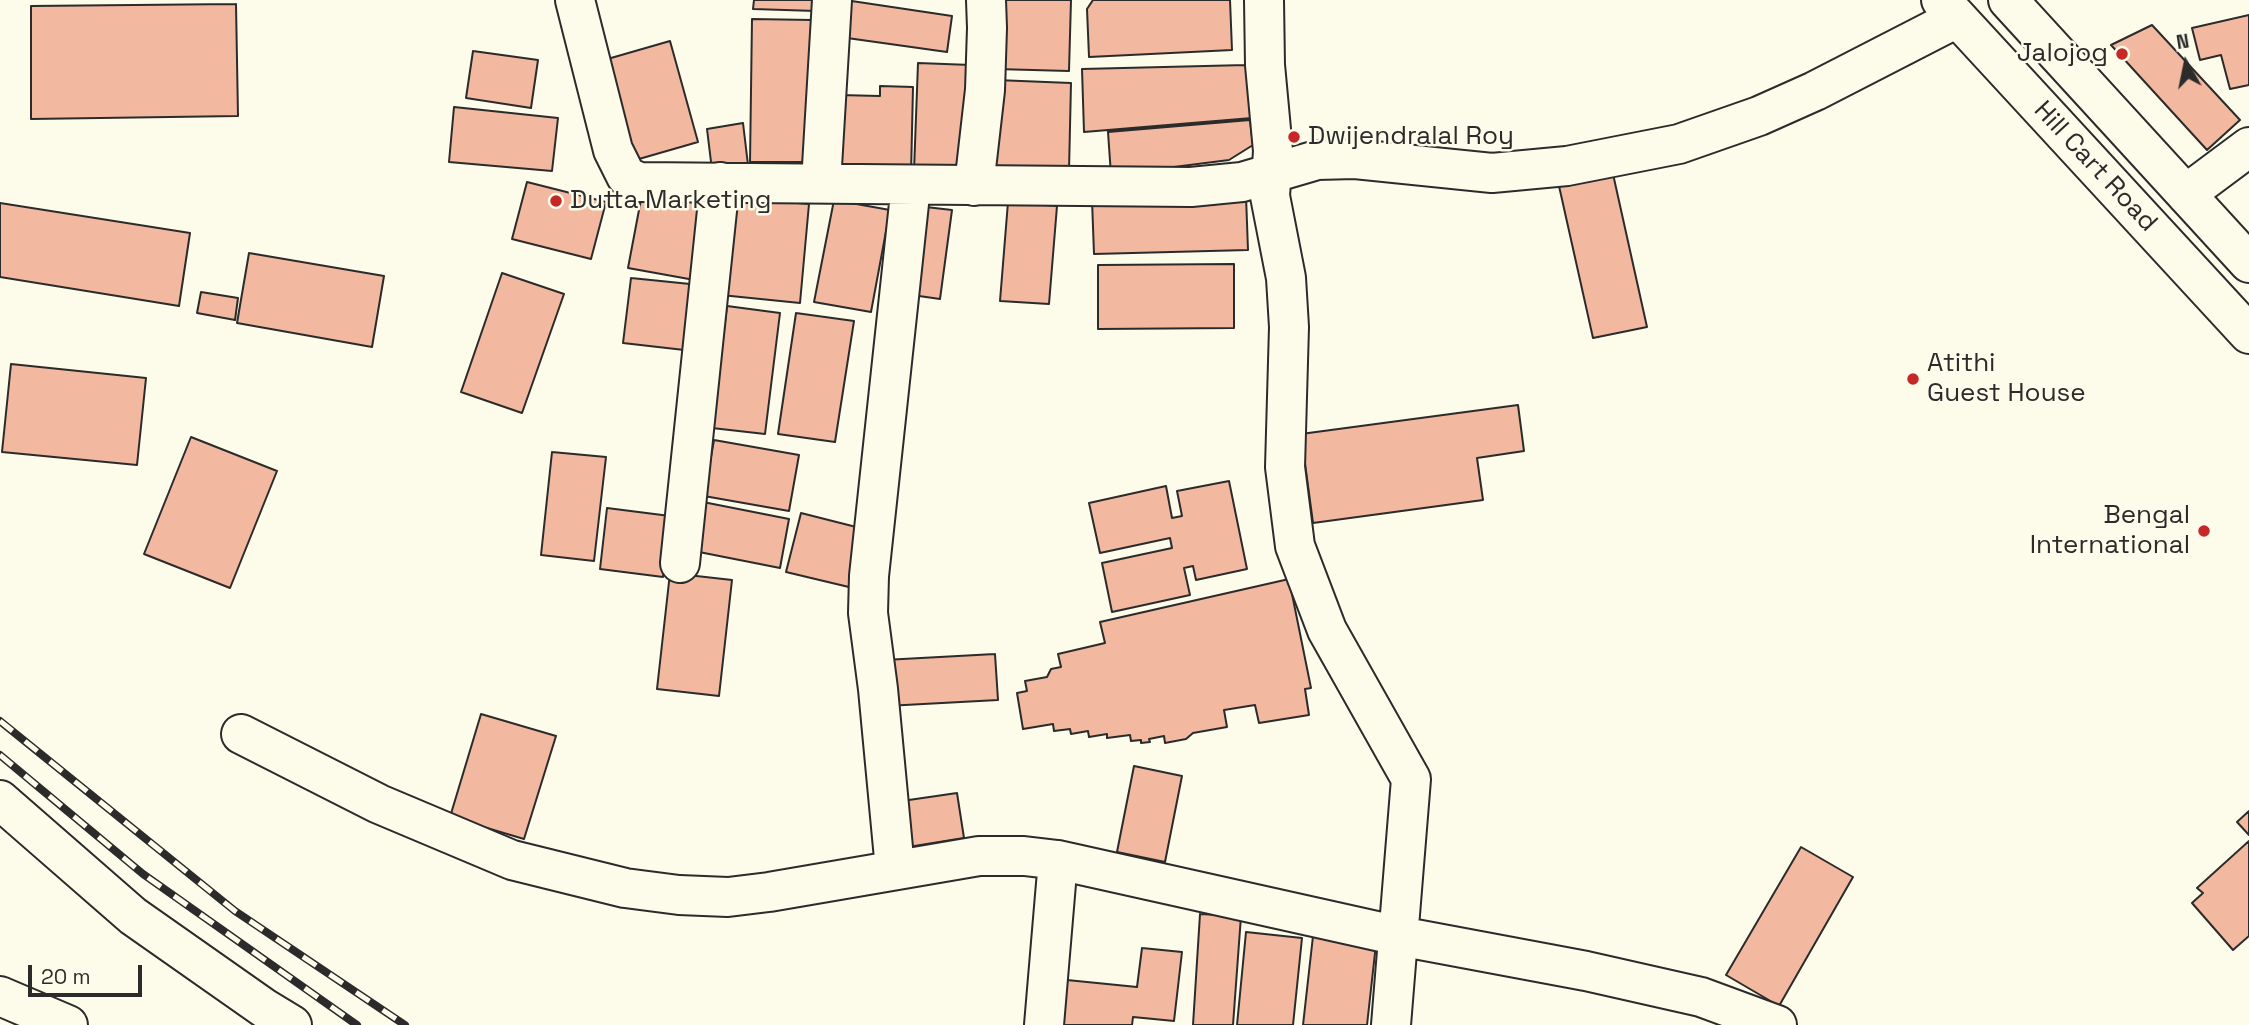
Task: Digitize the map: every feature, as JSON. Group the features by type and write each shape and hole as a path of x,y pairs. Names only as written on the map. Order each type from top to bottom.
{"street":[{"path":"575,0 613,150 625,176 639,182 974,186 1191,187 1242,182 1317,160 1355,159 1492,173 1566,166 1679,144 1759,116 1815,91 1949,9"},
{"path":"821,183 832,0"},
{"path":"974,186 985,90 988,28 986,0"},
{"path":"1264,0 1265,65 1273,151 1270,196 1286,278 1289,315 1285,467 1295,546 1327,630 1411,779 1391,1025"},
{"name":"Hill Cart Road","path":"2008,0 2249,262"},
{"name":"Hill Cart Road","path":"1949,9 2249,334"},
{"path":"2186,194 2249,147"},
{"path":"680,563 720,182"},
{"path":"895,869 868,613 869,576 911,185"},
{"path":"241,734 379,804 512,860 625,888 679,895 728,897 979,856 1024,856 1058,860 1399,936 1586,971 1701,997 1777,1025"},
{"path":"0,800 132,916 292,1025"},
{"path":"1044,1025 1058,860"},
{"path":"0,996 68,1025"}],"building":[{"path":"754,0 817,0 816,11 753,9"},
{"path":"845,0 952,16 947,52 840,37"},
{"path":"998,0 1071,0 1069,71 996,69"},
{"path":"1093,0 1230,0 1232,50 1089,57 1087,9"},
{"path":"236,4 238,116 31,119 31,6"},
{"path":"2249,15 2249,85 2230,89 2221,55 2200,60 2192,28"},
{"path":"752,19 812,20 810,162 750,162"},
{"path":"2152,25 2240,120 2207,150 2111,45"},
{"path":"670,41 698,142 632,161 604,60"},
{"path":"473,51 538,60 531,108 466,98"},
{"path":"918,63 971,65 966,173 914,171"},
{"path":"1246,65 1252,118 1084,132 1082,69"},
{"path":"996,80 1071,83 1069,171 993,168"},
{"path":"880,86 913,87 911,175 837,173 839,95 880,96"},
{"path":"454,107 558,118 552,171 449,162"},
{"path":"1250,120 1253,145 1229,160 1111,175 1108,132"},
{"path":"743,123 748,165 712,170 707,129"},
{"path":"1613,174 1647,327 1593,338 1559,186"},
{"path":"527,182 606,202 591,259 512,239"},
{"path":"642,194 712,198 700,281 628,268"},
{"path":"1246,196 1248,250 1094,254 1092,200"},
{"path":"730,197 809,204 800,303 721,295"},
{"path":"834,200 890,210 871,312 814,302"},
{"path":"1008,202 1057,206 1049,304 1000,301"},
{"path":"0,203 190,233 179,306 0,277"},
{"path":"917,206 952,210 940,299 905,294"},
{"path":"249,253 384,276 372,347 237,323"},
{"path":"1234,264 1234,328 1098,329 1098,265"},
{"path":"502,273 564,294 522,413 461,392"},
{"path":"631,278 700,285 693,351 623,343"},
{"path":"201,292 238,298 235,320 197,313"},
{"path":"727,306 780,313 765,434 712,428"},
{"path":"796,313 854,321 835,442 778,434"},
{"path":"11,364 146,378 137,465 2,452"},
{"path":"1518,405 1524,451 1477,458 1483,500 1313,523 1301,434"},
{"path":"191,437 277,471 230,588 144,554"},
{"path":"714,440 799,455 789,511 704,496"},
{"path":"552,452 606,457 594,561 541,555"},
{"path":"1229,481 1247,569 1196,580 1193,566 1184,568 1190,595 1112,612 1102,563 1172,548 1170,538 1100,553 1089,503 1166,486 1172,518 1182,516 1177,491"},
{"path":"703,502 789,519 780,568 694,551"},
{"path":"607,508 670,516 663,577 600,569"},
{"path":"801,513 868,530 853,588 786,572"},
{"path":"670,573 732,580 719,696 657,689"},
{"path":"1289,579 1311,688 1305,689 1309,715 1259,723 1255,705 1224,710 1227,727 1193,733 1186,739 1165,743 1164,736 1141,743 1141,740 1131,741 1130,735 1107,738 1107,734 1089,737 1088,731 1071,734 1070,729 1054,731 1053,724 1023,729 1017,693 1027,691 1025,681 1047,677 1051,669 1061,667 1058,654 1105,643 1100,622"},
{"path":"995,654 998,700 886,706 884,660"},
{"path":"481,714 556,736 524,839 450,817"},
{"path":"1134,766 1182,776 1165,862 1117,852"},
{"path":"957,793 964,838 902,848 895,802"},
{"path":"2249,811 2249,835 2237,822"},
{"path":"2249,841 2249,936 2233,950 2192,903 2203,893 2197,888"},
{"path":"1801,847 1853,877 1779,1006 1726,975"},
{"path":"1200,914 1241,916 1233,1025 1193,1025"},
{"path":"1246,932 1302,938 1293,1025 1237,1025"},
{"path":"1313,936 1376,944 1367,1025 1303,1025"},
{"path":"1142,948 1182,952 1174,1021 1133,1017 1132,1025 1062,1025 1067,980 1137,987"}],"railway":[{"path":"0,721 235,911 405,1025"},
{"path":"0,755 143,874 357,1025"}],"place":[{"name":"Jalojog","path":"2122,54"},
{"name":"Dwijendralal Roy","path":"1294,137"},
{"name":"Dutta Marketing","path":"556,201"},
{"name":"Atithi Guest House","path":"1913,379"},
{"name":"Bengal International","path":"2204,531"}]}
